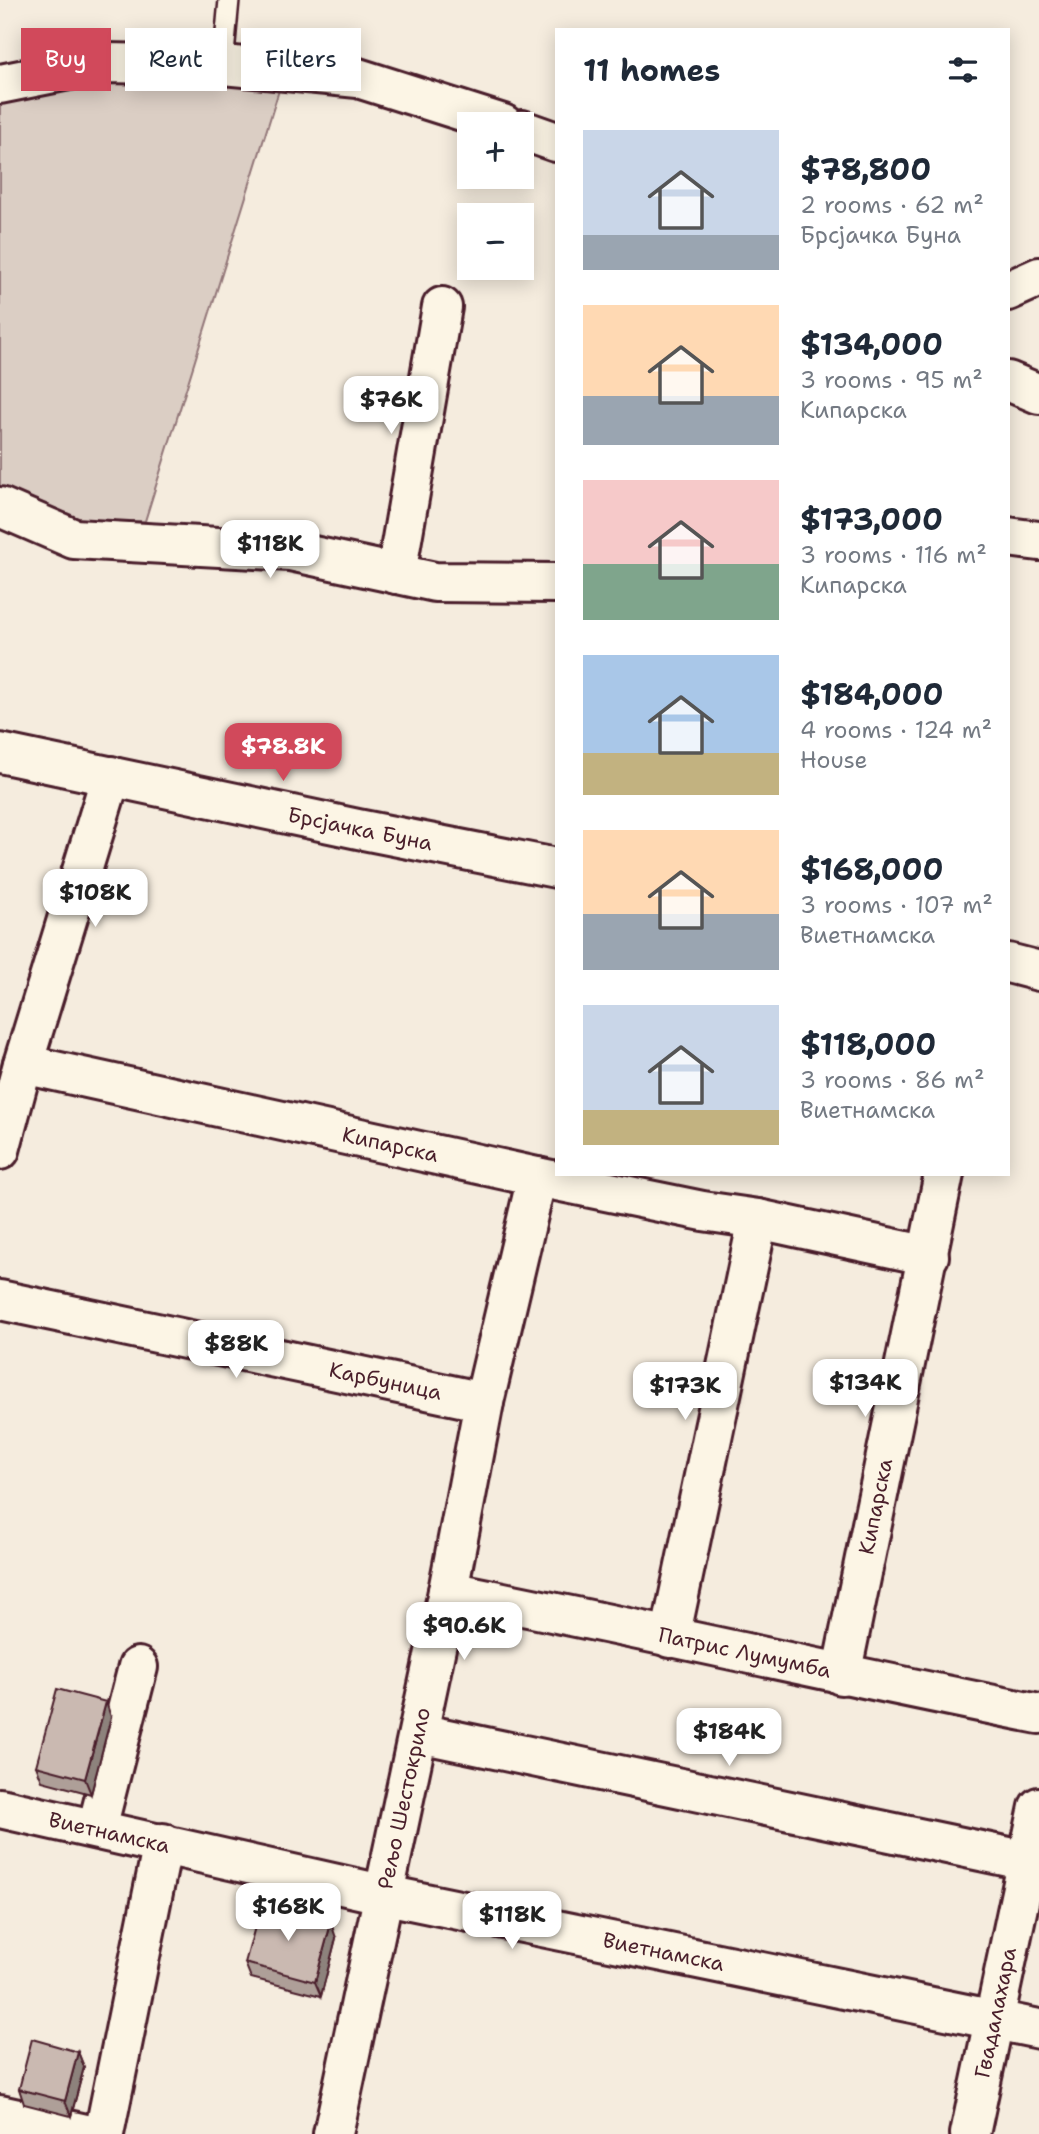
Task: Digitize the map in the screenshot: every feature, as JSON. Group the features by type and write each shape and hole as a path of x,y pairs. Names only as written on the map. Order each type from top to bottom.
{"street":[{"path":"0,84 104,63 125,63"},
{"path":"227,65 358,78 465,112"},
{"path":"534,134 555,142"},
{"path":"1010,290 1039,277"},
{"path":"396,574 442,307"},
{"path":"1010,382 1039,394"},
{"path":"0,507 74,539 290,551 435,582 555,583"},
{"path":"1010,537 1039,541"},
{"name":"Брсјачка Буна","path":"0,752 358,830 555,868"},
{"path":"0,1150 23,1064 111,776"},
{"path":"1010,964 1039,971"},
{"name":"Кипарска","path":"23,1064 537,1178 703,1211 758,1219 929,1256"},
{"name":"Кипарска","path":"841,1675 944,1176"},
{"name":"Рељо Шестокрило","path":"333,2134 386,1895 484,1402 537,1178"},
{"path":"670,1638 758,1219"},
{"name":"Карбуница","path":"0,1300 484,1402"},
{"name":"Патрис Лумумба","path":"448,1591 588,1618 841,1675 1039,1714"},
{"path":"97,1828 138,1667"},
{"path":"419,1733 1028,1861"},
{"name":"Гвадалахара","path":"970,2134 1039,1807"},
{"name":"Виетнамска","path":"0,1808 386,1895 1039,2029"},
{"path":"104,2134 163,1843"},
{"path":"0,2115 86,2134"}],"lane":[{"path":"226,28 229,0"}],"shaded area":[{"path":"111,73 125,74 125,91 227,91 227,83 241,84 241,91 279,91 145,521 64,523 0,492 0,105 35,91 111,91"}],"building":[{"path":"57,1689 106,1702 85,1779 36,1766"},
{"path":"261,1905 331,1923 315,1982 245,1963"},
{"path":"32,2039 78,2052 65,2101 19,2089"}]}
